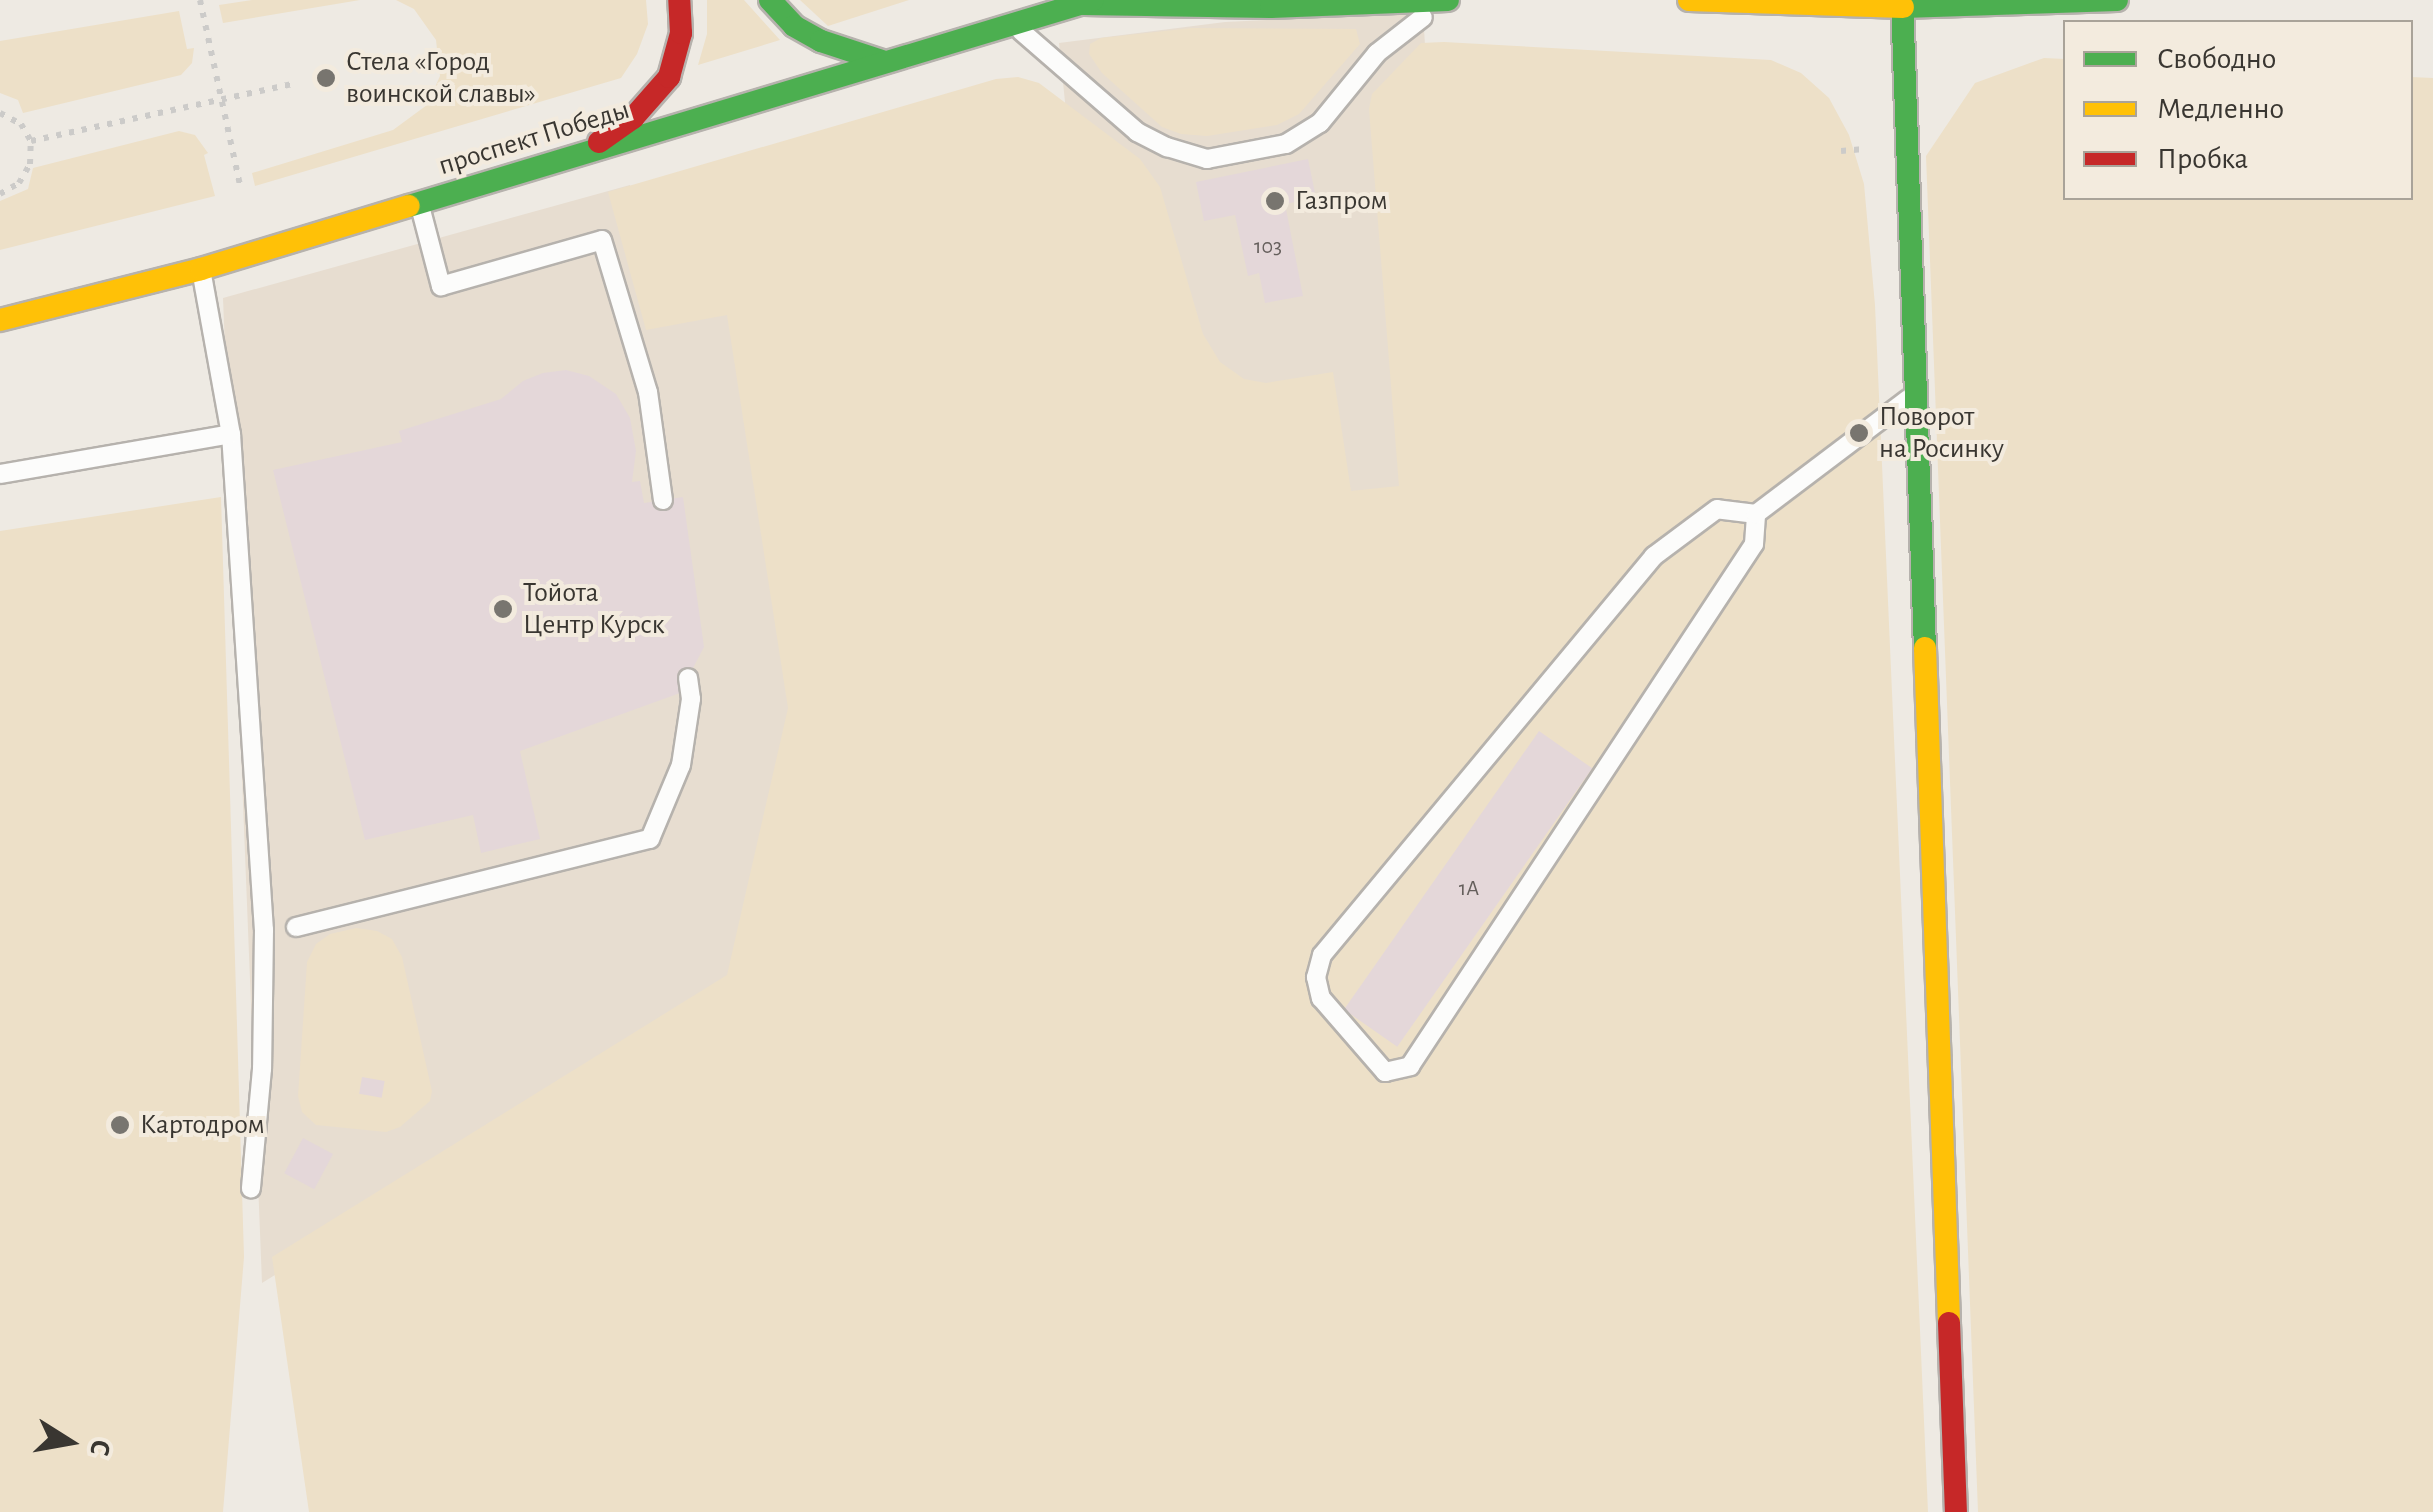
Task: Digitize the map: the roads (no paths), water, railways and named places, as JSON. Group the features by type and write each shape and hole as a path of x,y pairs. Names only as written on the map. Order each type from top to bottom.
{"main road":[{"path":"576,158 634,118 669,77 680,33 678,0"},
{"path":"770,0 794,26 821,41 882,61"},
{"path":"1689,0 2117,0"},
{"name":"проспект Победы","path":"0,320 200,269 1088,2 1445,1"},
{"path":"1902,2 1956,1512"}],"lane":[{"path":"1013,24 1137,132 1166,147 1207,159 1286,144 1320,123 1377,54 1445,1"},
{"path":"420,204 441,286 602,240 648,392 663,500"},
{"path":"200,269 231,434 264,930 262,1069 251,1188"},
{"path":"1756,514 1754,544 1410,1066 1385,1072 1321,998 1316,977 1322,955 1654,556 1717,510 1756,514 1916,392"},
{"path":"0,474 231,434"},
{"path":"296,927 650,839 680,765 691,699 688,678"}],"place":[{"name":"Стела «Город воинской славы»","path":"326,78"},
{"name":"Газпром","path":"1275,201"},
{"name":"Поворот на Росинку","path":"1859,433"},
{"name":"Тойота Центр Курск","path":"503,609"},
{"name":"Картодром","path":"120,1125"}]}
